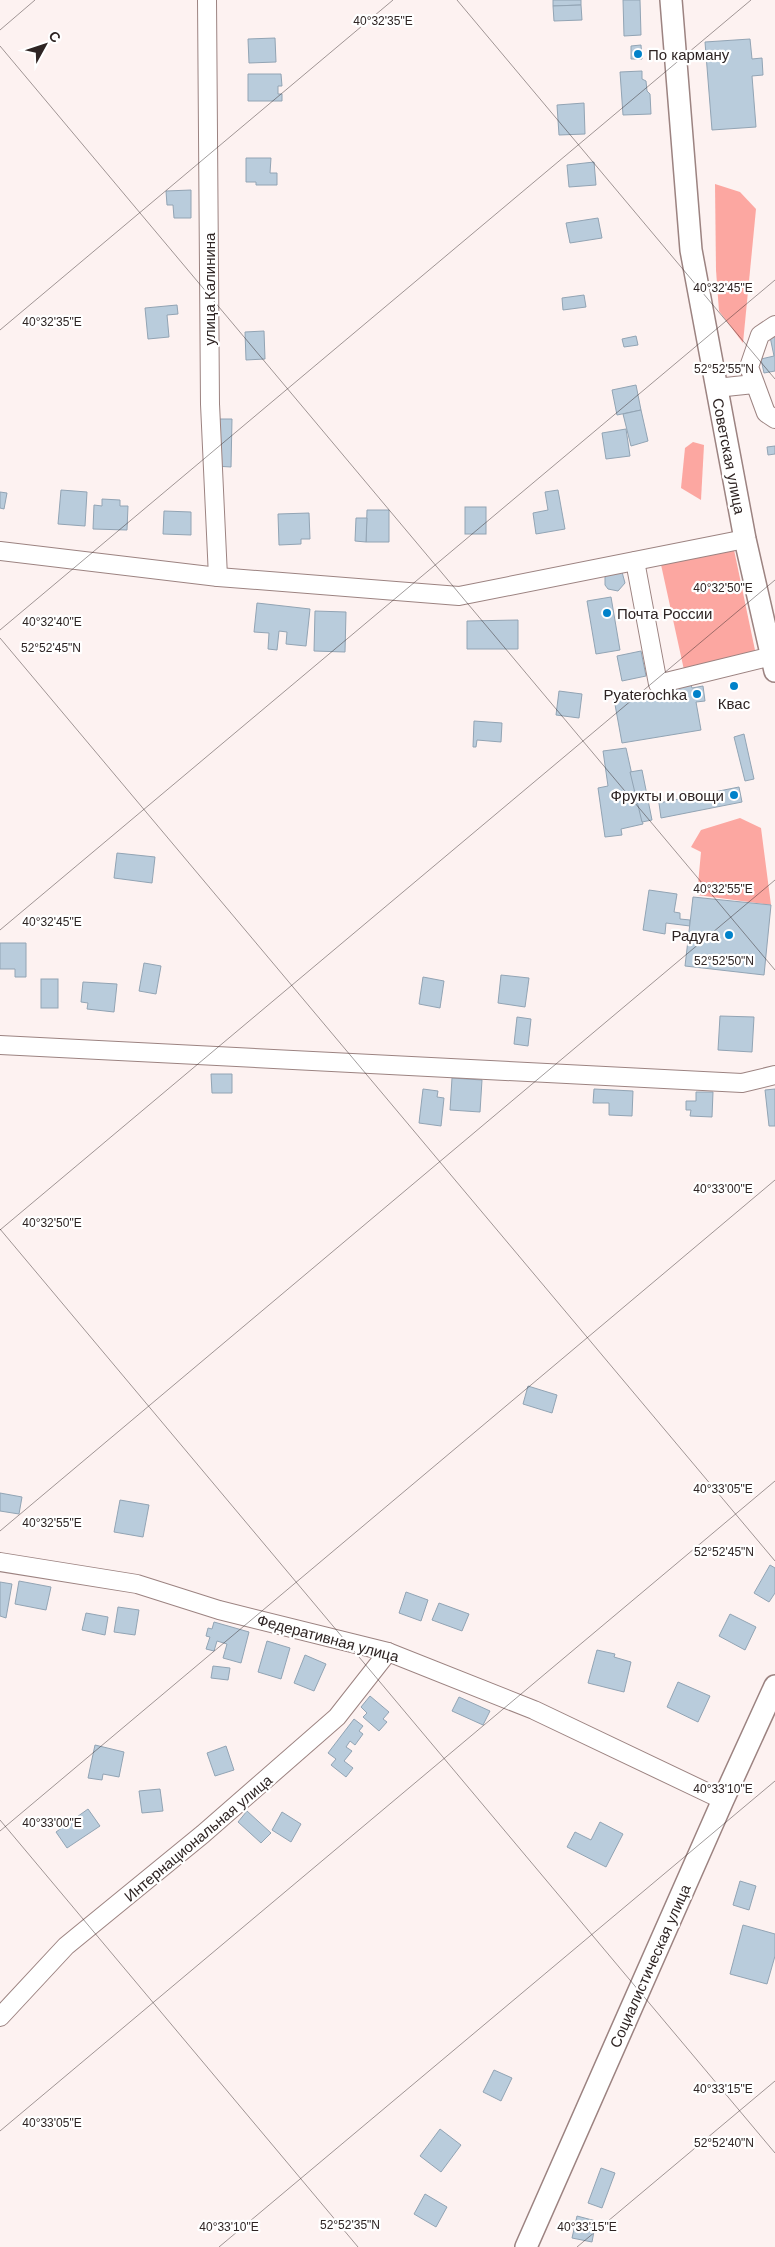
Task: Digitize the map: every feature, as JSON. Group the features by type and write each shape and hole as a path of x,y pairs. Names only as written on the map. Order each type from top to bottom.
{"street":[{"name":"улица Калинина","path":"207,0 210,404 218,577"},
{"path":"673,8 688,0"},
{"name":"Советская улица","path":"673,8 691,250 745,539 773,664"},
{"path":"775,325 760,335 749,367 766,413 775,419"},
{"path":"716,388 754,384"},
{"path":"0,551 218,577 459,596 745,539"},
{"path":"635,561 658,684 773,664"},
{"path":"0,1046 742,1083 775,1075"},
{"name":"Федеративная улица","path":"0,1562 138,1584 219,1610 388,1652 534,1710 723,1800"},
{"name":"Интернациональная улица","path":"0,2017 66,1946 203,1834 337,1717 388,1652"},
{"name":"Социалистическая улица","path":"526,2247 775,1686"}],"shaded area":[{"path":"715,184 740,192 756,209 743,343 719,311 716,270"},
{"path":"693,442 704,445 701,500 681,488 685,448"},
{"path":"733,545 756,655 684,670 660,560"},
{"path":"740,818 761,828 771,905 697,895 701,852 691,847 701,830"}],"building":[{"path":"553,0 581,0 581,5 553,6"},
{"path":"623,0 640,0 641,35 624,36"},
{"path":"581,5 582,20 554,21 553,6"},
{"path":"275,38 276,62 249,63 248,39"},
{"path":"750,39 752,59 762,58 763,75 752,76 756,127 712,130 705,42"},
{"path":"641,45 642,59 631,59 631,46"},
{"path":"642,71 642,79 646,81 647,91 650,94 651,114 623,115 620,72"},
{"path":"248,74 281,74 282,86 278,86 278,94 282,94 282,101 248,101"},
{"path":"584,103 585,134 559,135 557,105"},
{"path":"246,158 271,158 270,173 277,173 277,185 256,185 256,182 246,182"},
{"path":"594,162 596,185 569,187 567,165"},
{"path":"191,190 191,218 174,218 173,205 167,205 166,191"},
{"path":"598,218 602,238 570,243 566,223"},
{"path":"584,295 586,307 563,310 562,298"},
{"path":"177,305 178,314 167,315 169,337 148,339 145,308"},
{"path":"264,331 265,359 246,360 245,332"},
{"path":"775,331 775,371 764,373 761,359 774,356 769,332"},
{"path":"636,336 638,345 624,347 622,339"},
{"path":"636,385 641,410 617,415 612,390"},
{"path":"641,410 648,441 631,446 623,414"},
{"path":"215,419 232,419 231,467 215,466"},
{"path":"626,429 630,456 606,459 602,433"},
{"path":"775,446 775,454 768,455 767,447"},
{"path":"61,490 87,492 85,526 58,524"},
{"path":"558,490 565,529 536,534 533,513 548,510 545,492"},
{"path":"0,492 7,493 4,509 0,508"},
{"path":"102,499 120,500 120,506 128,506 127,530 93,529 94,505 102,506"},
{"path":"465,507 486,507 486,534 465,534"},
{"path":"367,510 389,510 389,542 366,542"},
{"path":"164,511 191,512 191,535 163,534"},
{"path":"309,513 310,539 301,539 301,544 279,545 278,514"},
{"path":"356,518 367,518 366,542 355,541"},
{"path":"622,572 625,583 618,591 608,589 605,585 605,575"},
{"path":"611,597 620,650 596,654 587,601"},
{"path":"257,603 310,609 306,646 286,644 287,632 279,631 277,650 268,649 269,633 254,632"},
{"path":"315,611 346,612 345,652 314,651"},
{"path":"518,620 518,649 467,649 467,621"},
{"path":"641,651 646,676 622,681 617,656"},
{"path":"691,685 692,688 703,686 705,701 696,702 701,730 622,743 614,699"},
{"path":"559,691 582,694 579,718 556,715"},
{"path":"474,721 502,723 501,742 477,740 476,747 473,747"},
{"path":"744,734 754,779 745,781 734,737"},
{"path":"626,748 643,824 621,829 622,835 605,837 598,788 608,786 603,751"},
{"path":"642,770 652,820 642,822 630,772"},
{"path":"739,787 742,802 661,818 659,803"},
{"path":"117,853 155,857 152,883 114,878"},
{"path":"649,890 677,894 674,912 680,913 680,919 690,920 690,926 666,923 665,934 643,930"},
{"path":"693,897 771,905 764,975 685,966"},
{"path":"0,943 26,943 26,977 15,977 15,969 0,969"},
{"path":"144,963 161,966 156,994 139,991"},
{"path":"501,975 529,978 525,1007 498,1003"},
{"path":"423,977 444,981 440,1008 419,1004"},
{"path":"41,979 58,979 58,1008 41,1008"},
{"path":"83,982 117,984 114,1012 87,1009 88,1003 81,1002"},
{"path":"720,1016 754,1017 752,1052 718,1050"},
{"path":"517,1017 531,1019 528,1046 514,1044"},
{"path":"211,1074 232,1074 232,1093 212,1093"},
{"path":"452,1078 482,1080 480,1112 450,1110"},
{"path":"423,1089 438,1091 437,1097 444,1098 441,1126 419,1123"},
{"path":"594,1089 633,1091 632,1116 609,1115 609,1103 593,1103"},
{"path":"775,1089 775,1126 769,1126 765,1090"},
{"path":"696,1092 713,1092 712,1117 690,1116 691,1110 686,1110 686,1101 696,1101"},
{"path":"528,1386 557,1395 552,1413 523,1404"},
{"path":"0,1493 22,1497 19,1514 0,1511"},
{"path":"120,1500 149,1505 143,1537 114,1532"},
{"path":"770,1565 775,1568 775,1593 769,1602 754,1593"},
{"path":"19,1581 51,1587 46,1610 15,1604"},
{"path":"0,1582 12,1584 6,1618 0,1616"},
{"path":"406,1592 428,1600 421,1621 399,1613"},
{"path":"439,1603 469,1614 462,1631 432,1620"},
{"path":"118,1607 139,1610 135,1635 114,1632"},
{"path":"86,1613 108,1617 105,1635 82,1630"},
{"path":"730,1614 756,1627 745,1650 719,1636"},
{"path":"214,1622 249,1632 241,1663 223,1658 227,1644 217,1641 214,1651 206,1649 210,1637 206,1636 208,1628 212,1629"},
{"path":"267,1641 290,1648 281,1679 258,1672"},
{"path":"597,1650 615,1654 614,1657 631,1662 624,1692 588,1683"},
{"path":"305,1655 326,1664 314,1691 294,1683"},
{"path":"213,1666 230,1668 228,1680 211,1678"},
{"path":"678,1682 710,1696 698,1722 667,1707"},
{"path":"370,1696 389,1712 383,1719 387,1722 379,1731 363,1717 367,1713 361,1707"},
{"path":"459,1697 490,1711 483,1725 452,1711"},
{"path":"354,1719 363,1726 359,1731 363,1734 355,1745 350,1741 346,1747 352,1751 344,1761 353,1768 346,1777 331,1765 336,1759 328,1753"},
{"path":"95,1745 124,1752 119,1777 103,1774 102,1780 88,1778"},
{"path":"226,1746 234,1770 215,1776 207,1753"},
{"path":"160,1789 163,1811 142,1813 139,1791"},
{"path":"88,1809 100,1826 67,1848 56,1832"},
{"path":"247,1811 271,1833 261,1843 238,1822"},
{"path":"282,1812 301,1824 291,1842 272,1830"},
{"path":"600,1822 623,1834 606,1867 567,1847 575,1832 591,1840"},
{"path":"740,1881 756,1886 749,1910 733,1905"},
{"path":"743,1925 775,1934 775,1956 767,1984 730,1974"},
{"path":"494,2070 512,2078 501,2101 483,2092"},
{"path":"440,2129 461,2145 441,2172 420,2156"},
{"path":"601,2168 615,2173 602,2208 588,2203"},
{"path":"425,2194 447,2207 436,2227 414,2214"},
{"path":"577,2216 596,2221 592,2242 572,2238"}],"place":[{"name":"По карману","path":"638,54"},
{"name":"Почта России","path":"607,613"},
{"name":"Квас","path":"734,686"},
{"name":"Pyaterochka","path":"697,694"},
{"name":"Фрукты и овощи","path":"734,795"},
{"name":"Радуга","path":"729,935"}]}
